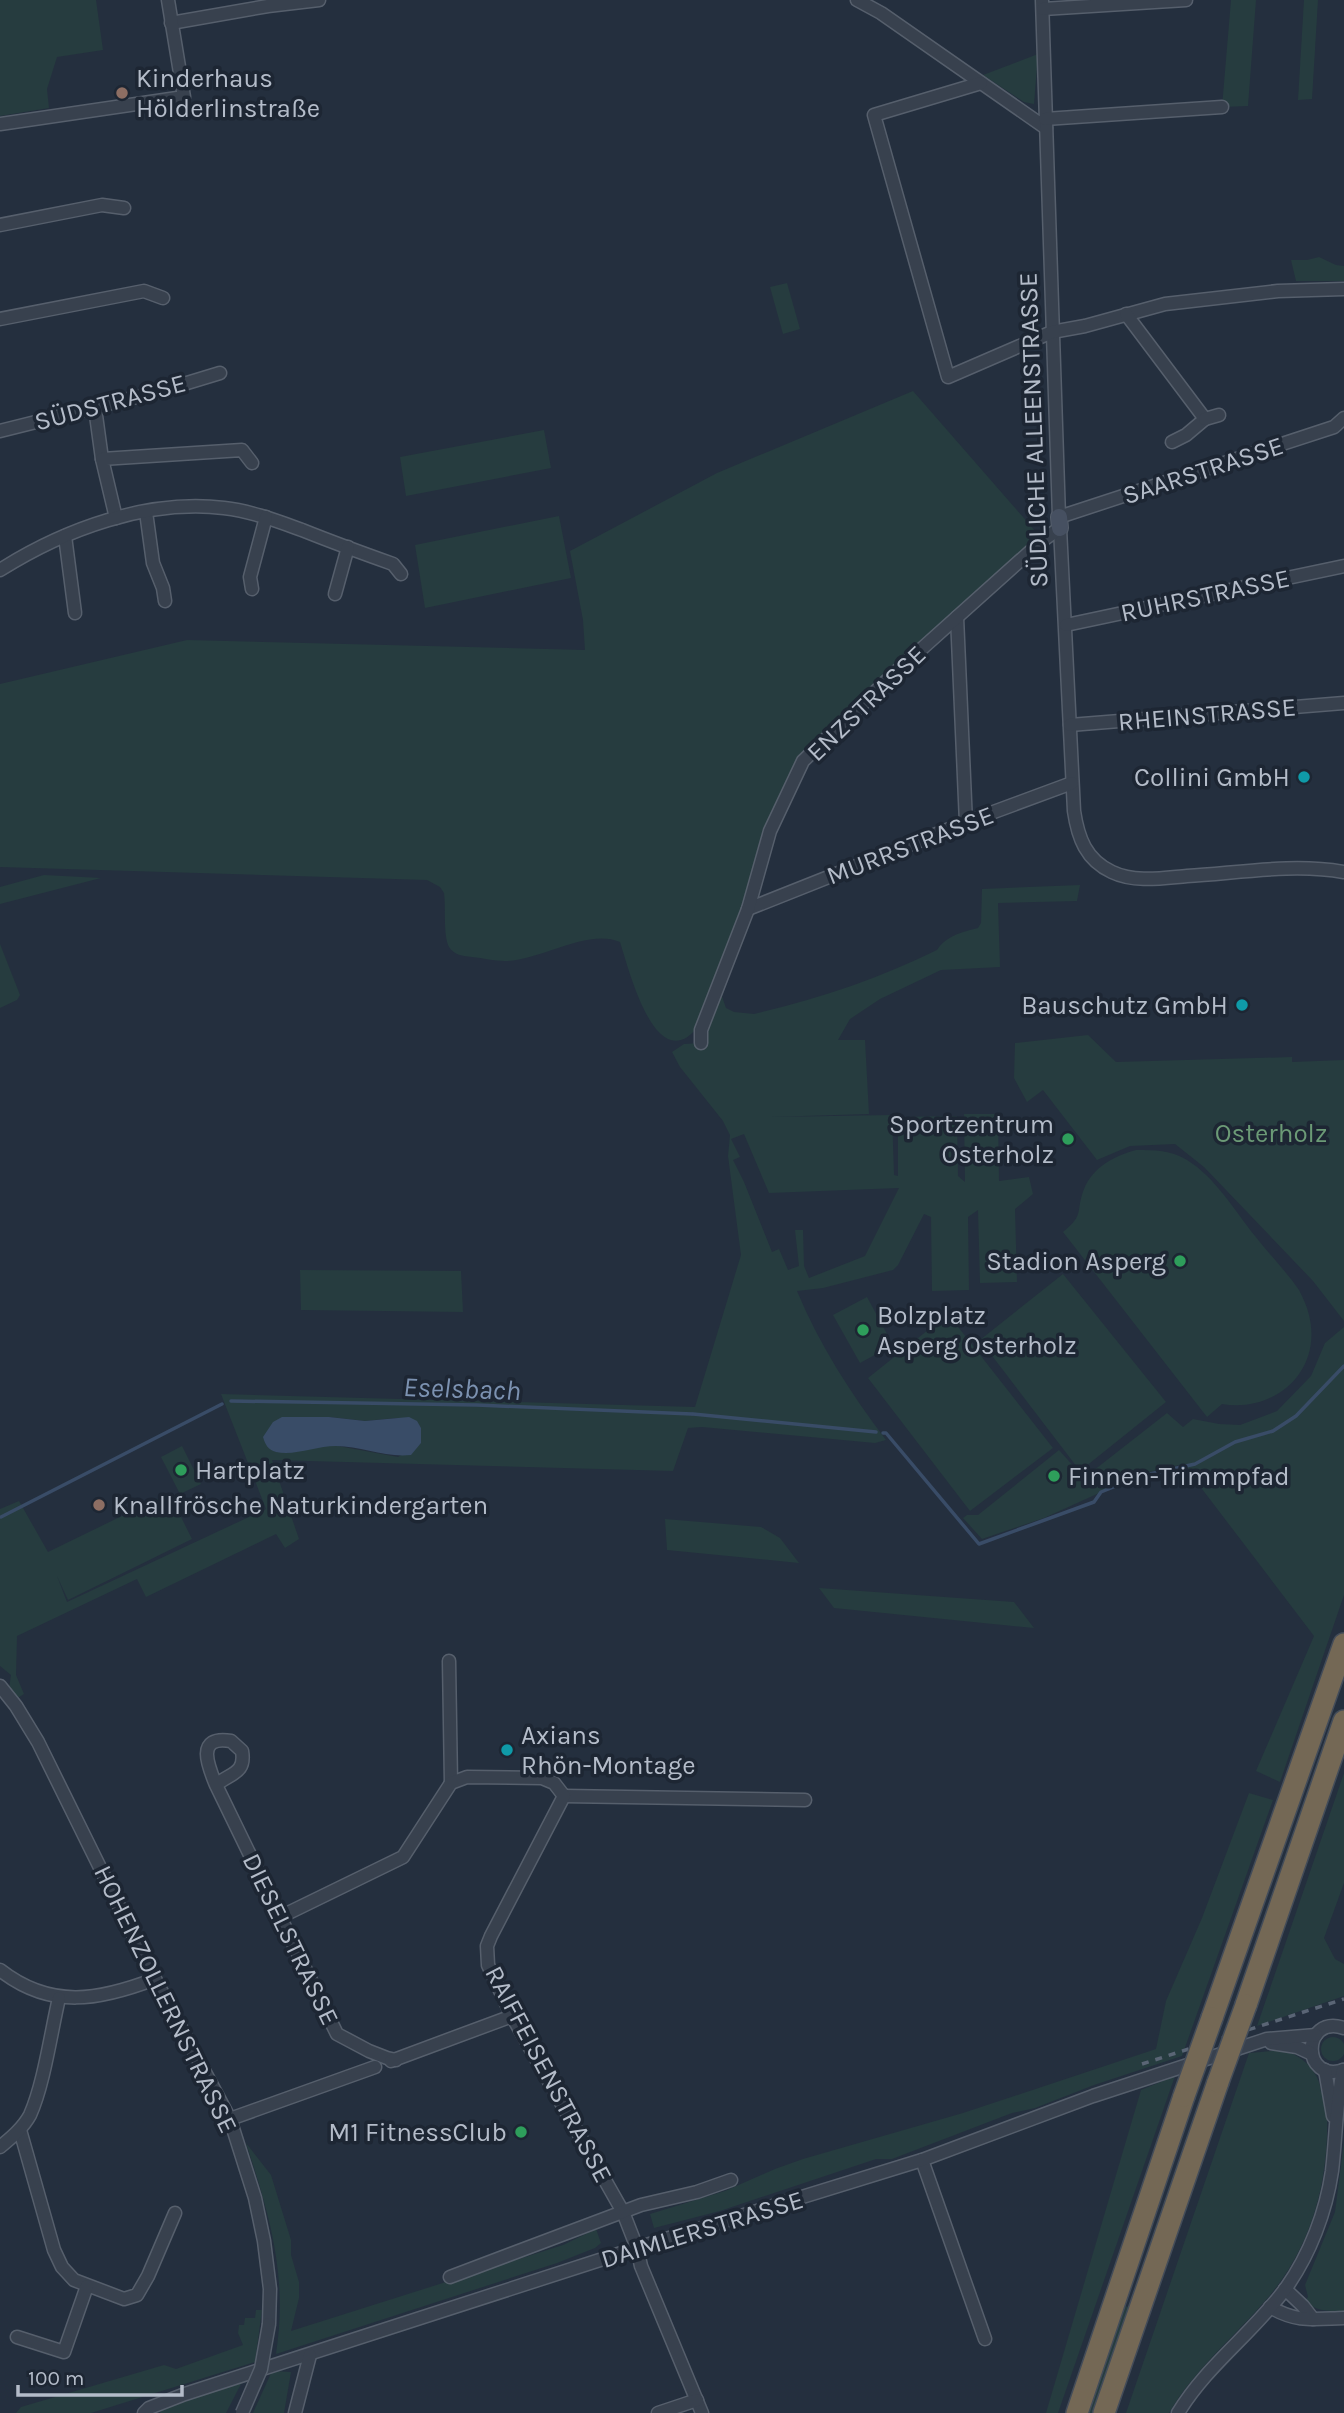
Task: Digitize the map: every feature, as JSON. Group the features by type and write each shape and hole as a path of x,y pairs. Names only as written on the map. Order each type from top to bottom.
{"highway":[{"path":"1077,2413 1184,2096 1344,1644"},
{"path":"1104,2413 1344,1721"}],"street":[{"path":"0,124 184,97 168,0"},
{"path":"171,23 234,6 319,0"},
{"path":"857,0 881,13 981,83 1046,123 1222,107"},
{"path":"1042,4 1186,0"},
{"name":"SÜDLICHE ALLEENSTRASSE","path":"1042,4 1059,522 1072,783 1078,833 1090,855 1110,871 1136,878 1288,869 1344,872"},
{"path":"981,83 874,115 948,377 1052,332 1085,327 1165,303 1298,290 1344,289"},
{"path":"0,225 103,205 124,208"},
{"path":"0,319 144,291 163,298"},
{"path":"1126,314 1205,419"},
{"name":"SÜDSTRASSE","path":"0,431 220,373"},
{"path":"95,408 102,459 116,518"},
{"path":"1172,442 1186,435 1205,419 1219,415"},
{"name":"SAARSTRASSE","path":"1059,522 1334,427 1344,418"},
{"path":"102,459 242,450 252,463"},
{"path":"0,570 42,546 116,518 196,506 226,508 266,517 393,564 401,575"},
{"path":"146,512 153,563 163,587 164,601"},
{"path":"252,589 250,577 266,517"},
{"name":"ENZSTRASSE","path":"701,1043 701,1030 748,909 770,831 803,761 898,670 1043,540 1059,522"},
{"path":"65,536 75,613"},
{"path":"335,594 348,547"},
{"name":"RUHRSTRASSE","path":"1066,625 1344,566"},
{"path":"957,617 966,823"},
{"name":"RHEINSTRASSE","path":"1070,725 1344,702"},
{"name":"MURRSTRASSE","path":"748,909 1072,783"},
{"path":"280,1917 403,1857 451,1783 449,1661"},
{"name":"HOHENZOLLERNSTRASSE","path":"0,1686 38,1741 155,1979 230,2119 255,2198 270,2289 269,2324 261,2369 242,2413"},
{"path":"451,1783 467,1777 542,1778 554,1783 564,1796 805,1800"},
{"name":"DIESELSTRASSE","path":"216,1785 338,2034 369,2051 396,2060"},
{"name":"RAIFFEISENSTRASSE","path":"564,1796 486,1946 488,1965 512,2016 623,2211 641,2266 702,2413"},
{"path":"0,1970 29,1987 60,1998 98,1996 155,1979"},
{"path":"0,2147 20,2130 29,2116 60,1998"},
{"path":"230,2119 512,2016"},
{"name":"DAIMLERSTRASSE","path":"144,2413 149,2408 185,2394 637,2248 922,2160 1093,2096 1260,2041 1280,2036 1316,2035 1324,2028 1343,2027"},
{"path":"1178,2413 1208,2372 1285,2289 1304,2258 1324,2208 1331,2174 1343,2070 1325,2070 1317,2064 1312,2054 1312,2041 1316,2035"},
{"name":"DAIMLERSTRASSE","path":"1260,2041 1289,2045 1312,2054"},
{"path":"1325,2070 1335,2124"},
{"path":"20,2130 54,2250 62,2267 74,2280 124,2299 137,2295 175,2213"},
{"path":"922,2160 985,2339"},
{"name":"RAIFFEISENSTRASSE","path":"450,2277 623,2211 697,2192 731,2180"},
{"path":"17,2337 64,2352 87,2286"},
{"path":"1285,2289 1313,2319"},
{"path":"1270,2306 1290,2317 1344,2318"},
{"path":"295,2413 310,2355"},
{"path":"658,2413 697,2400"}],"green space":[{"path":"0,0 96,0 103,50 57,57 47,89 49,108 0,116"},
{"path":"1231,0 1256,0 1248,106 1222,107"},
{"path":"1304,0 1318,0 1312,99 1298,100"},
{"path":"1038,54 1034,104 1024,102 983,75"},
{"path":"1319,257 1344,266 1344,281 1296,281 1291,260"},
{"path":"787,283 800,329 783,334 770,287"},
{"path":"913,391 1043,540 803,761 700,1024 685,1039 671,1040 658,1031 647,1016 620,942 593,939 519,960 493,960 459,955 451,950 447,942 444,893 440,887 427,880 0,867 0,684 187,640 585,650 583,620 570,551 717,473"},
{"path":"544,430 551,468 406,496 400,457"},
{"path":"559,516 571,578 425,608 415,545"},
{"path":"44,875 101,878 0,904 0,887"},
{"path":"1080,885 1077,901 998,903 1000,967 941,970 880,999 850,1019 838,1040 865,1040 869,1114 770,1117 892,1115 894,1175 898,1176 898,1117 957,1116 958,1176 965,1182 964,1114 998,1114 999,1181 1029,1177 1033,1194 1015,1209 1017,1282 980,1283 978,1210 968,1217 969,1290 932,1291 931,1217 924,1214 893,1270 823,1288 797,1291 837,1368 886,1440 875,1443 702,1427 688,1428 673,1471 272,1460 299,1539 285,1548 276,1534 146,1597 137,1579 17,1636 16,1675 24,1694 13,1701 9,1689 11,1675 0,1666 0,1509 19,1501 48,1552 169,1493 192,1539 68,1600 57,1576 67,1602 266,1509 221,1394 695,1407 741,1255 728,1156 730,1135 723,1121 680,1067 672,1052 684,1044 701,1043 719,988 726,1008 734,1012 754,1014 870,979 937,950 955,935 978,928 981,923 982,889","holes":["744,1134 769,1193 899,1188 865,1256 809,1278 804,1266 803,1230 795,1230 799,1266 788,1270 779,1249 772,1252 733,1160 740,1157 731,1139","329,1417 365,1421 396,1418 421,1428 421,1443 398,1457 338,1446 274,1452"]},
{"path":"0,944 20,995 17,1000 0,1008"},
{"name":"Osterholz","path":"1088,1035 1116,1062 1292,1057 1292,1062 1344,1060 1344,1321 1313,1281 1204,1167 1175,1144 1130,1146 1097,1160 1043,1090 1027,1102 1014,1078 1015,1043"},
{"name":"Stadion Asperg","path":"1136,1150 1169,1152 1197,1167 1224,1195 1299,1290 1309,1315 1309,1354 1302,1370 1291,1384 1277,1395 1242,1405 1222,1404 1207,1417 1063,1232 1077,1217 1081,1197 1093,1174 1112,1159"},
{"path":"300,1270 461,1271 463,1312 301,1310"},
{"path":"1063,1274 1166,1402 1080,1471 980,1340"},
{"name":"Bolzplatz Asperg Osterholz","path":"867,1297 893,1345 860,1363 833,1315"},
{"path":"948,1314 1053,1448 970,1511 868,1378"},
{"path":"1344,1327 1344,1595 1280,1782 1256,1771 1314,1636 1183,1464 1141,1474 1044,1518 982,1539 963,1518 967,1515 978,1515 1059,1450 1084,1478 1167,1413 1183,1427 1193,1419 1240,1425 1277,1411 1311,1376 1325,1343"},
{"name":"Hartplatz","path":"182,1446 201,1484 180,1494 161,1457"},
{"path":"665,1519 761,1527 780,1538 799,1563 667,1550"},
{"path":"819,1588 1014,1602 1034,1628 834,1608"},
{"path":"1344,1773 1344,1883 1324,1938 1335,1959 1344,1964 1344,1996 1257,2026"},
{"path":"1249,1793 1273,1800 1182,2056 1035,2108 1012,2113 892,2159 876,2159 720,2211 654,2228 650,2214 725,2191 803,2159 963,2113 1156,2049 1166,2001 1202,1918"},
{"path":"1333,2037 1342,2040 1345,2049 1342,2058 1333,2061 1324,2058 1321,2049 1324,2040"},
{"path":"1282,2050 1296,2055 1308,2065 1317,2078 1321,2092 1326,2092 1323,2176 1309,2229 1283,2278 1202,2368 1169,2413 1126,2413 1249,2053"},
{"path":"1175,2076 1058,2413 1046,2413 1141,2090"},
{"path":"1344,2142 1344,2311 1328,2311 1318,2309 1305,2301 1308,2297 1305,2285 1335,2212"},
{"path":"246,2143 271,2175 291,2240 291,2255 299,2282 299,2298 291,2331 563,2245 596,2229 601,2243 557,2263 276,2354 280,2299 275,2247"},
{"path":"1125,2306 1129,2307 1093,2413 1088,2413"},
{"path":"256,2310 262,2310 255,2362 91,2413 16,2413 21,2407 164,2365 176,2369 243,2345 238,2333 239,2325 244,2325 245,2318 255,2318"},
{"path":"272,2371 291,2372 284,2413 253,2413"},
{"path":"242,2382 226,2413 160,2413 164,2407"}],"water":[{"path":"282,1417 329,1417 365,1421 409,1417 417,1421 421,1428 421,1443 411,1455 392,1455 336,1446 291,1453 276,1452 267,1446 263,1437 273,1422"}],"waterway":[{"name":"Eselsbach","path":"883,1433 886,1433 979,1544 1094,1502 1101,1492 1141,1476 1195,1464 1235,1442 1273,1431 1296,1416 1344,1366"},
{"name":"Eselsbach","path":"231,1401 477,1405 692,1414"},
{"name":"Eselsbach","path":"1,1517 222,1404"},
{"name":"Eselsbach","path":"693,1414 876,1432"}],"railway":[{"path":"1142,2064 1344,1999"}],"place":[{"name":"Kinderhaus Hölderlinstraße","path":"122,93"},
{"name":"Collini GmbH","path":"1304,777"},
{"name":"Bauschutz GmbH","path":"1242,1005"},
{"name":"Sportzentrum Osterholz","path":"1068,1139"},
{"name":"Stadion Asperg","path":"1180,1261"},
{"name":"Bolzplatz Asperg Osterholz","path":"863,1330"},
{"name":"Hartplatz","path":"181,1470"},
{"name":"Finnen-Trimmpfad","path":"1054,1476"},
{"name":"Knallfrösche Naturkindergarten","path":"99,1505"},
{"name":"Axians Rhön-Montage","path":"507,1750"},
{"name":"M1 FitnessClub","path":"521,2132"}]}
